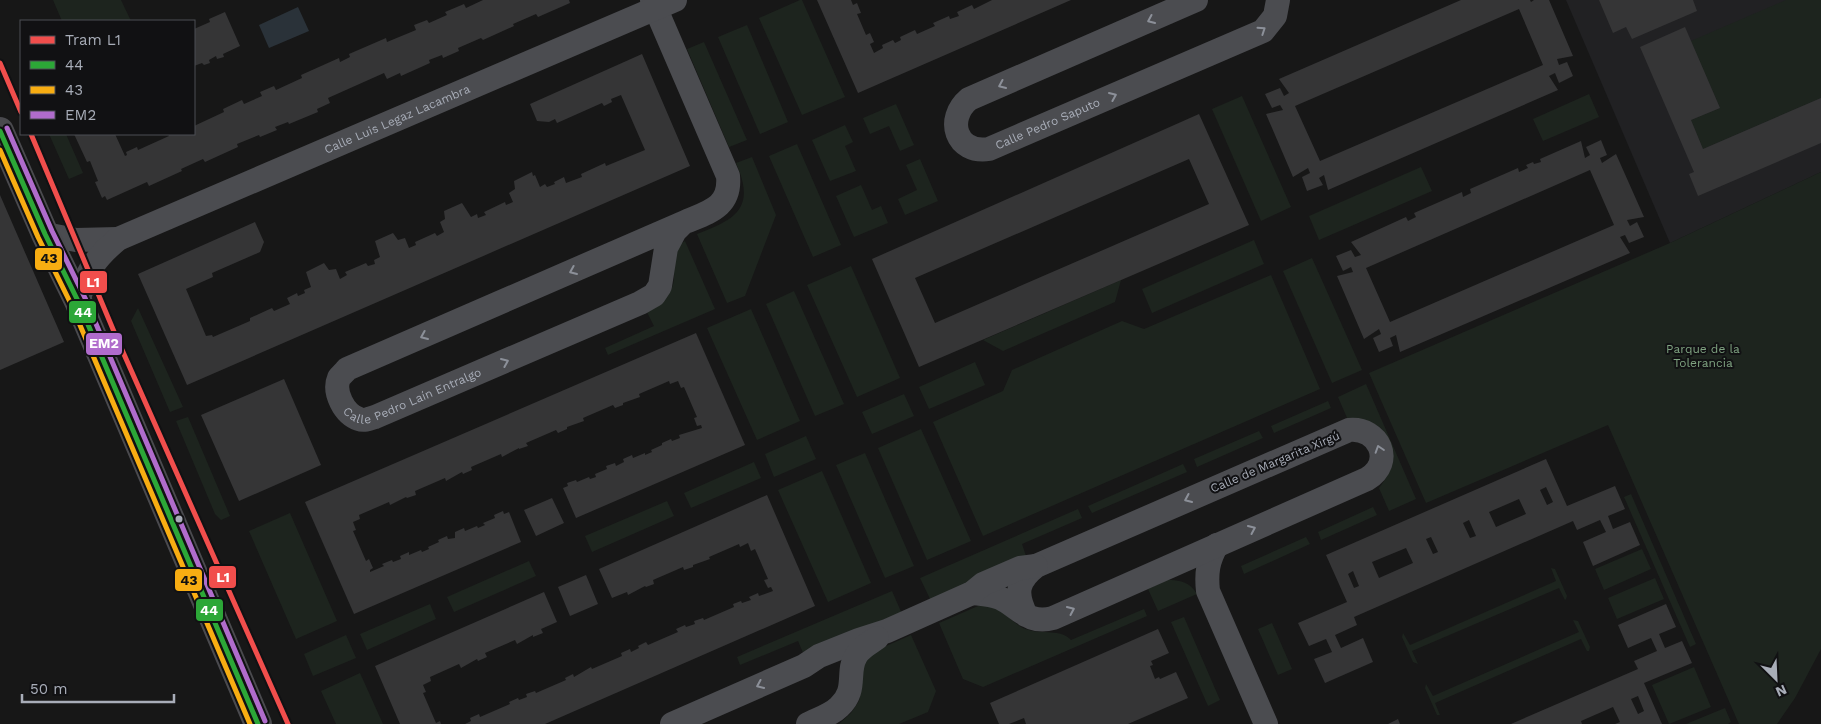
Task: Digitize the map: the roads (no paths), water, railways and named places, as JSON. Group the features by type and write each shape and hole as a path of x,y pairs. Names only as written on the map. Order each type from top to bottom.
{"main road":[{"path":"0,131 45,234 78,302 258,724"}],"street":[{"name":"Calle Pedro Saputo","path":"1196,0 969,99 958,110 956,119 956,126 963,143 970,148 989,149 1263,31 1275,16 1277,1"},
{"name":"Calle Pedro Laín Entralgo","path":"618,252 639,252 646,257 656,277 654,295 640,303 519,356 375,417 365,420 357,418 349,413 341,402 337,387 340,377 347,369 706,214 720,205 726,198 729,186 728,176 661,3"},
{"name":"Calle Luis Legaz Lacambra","path":"78,302 93,263 118,239 661,3"},
{"path":"654,295 662,280 666,248 675,231 682,224"},
{"name":"Calle Luis Legaz Lacambra","path":"45,234 76,240 118,239"},
{"name":"Calle de Margarita Xirgú","path":"972,593 995,596 1026,615 1040,620 1053,618 1375,474 1380,467 1382,459 1376,441 1371,434 1363,430 1357,429 1344,432 1036,566 1024,576 1020,586 1019,596 1026,615"},
{"name":"Calle de Margarita Xirgú","path":"1217,545 1208,567 1208,591 1266,724"},
{"name":"Calle de Margarita Xirgú","path":"672,724 804,666 819,656 887,631 972,593 983,584 1012,571 1036,566"},
{"name":"Calle de Margarita Xirgú","path":"1160,570 1175,569 1187,573 1208,591"},
{"name":"Calle de Margarita Xirgú","path":"848,694 852,683 854,658 863,648 887,631"},
{"name":"Calle de Margarita Xirgú","path":"804,666 824,665 831,668 841,676 848,694"},
{"path":"818,721 839,707 848,694"}],"tram line":[{"name":"L1","path":"0,63 20,110"},
{"name":"L1","path":"31,135 115,334 288,724"}],"park label":[{"name":"Parque de la Tolerancia","path":"1703,356"}]}
